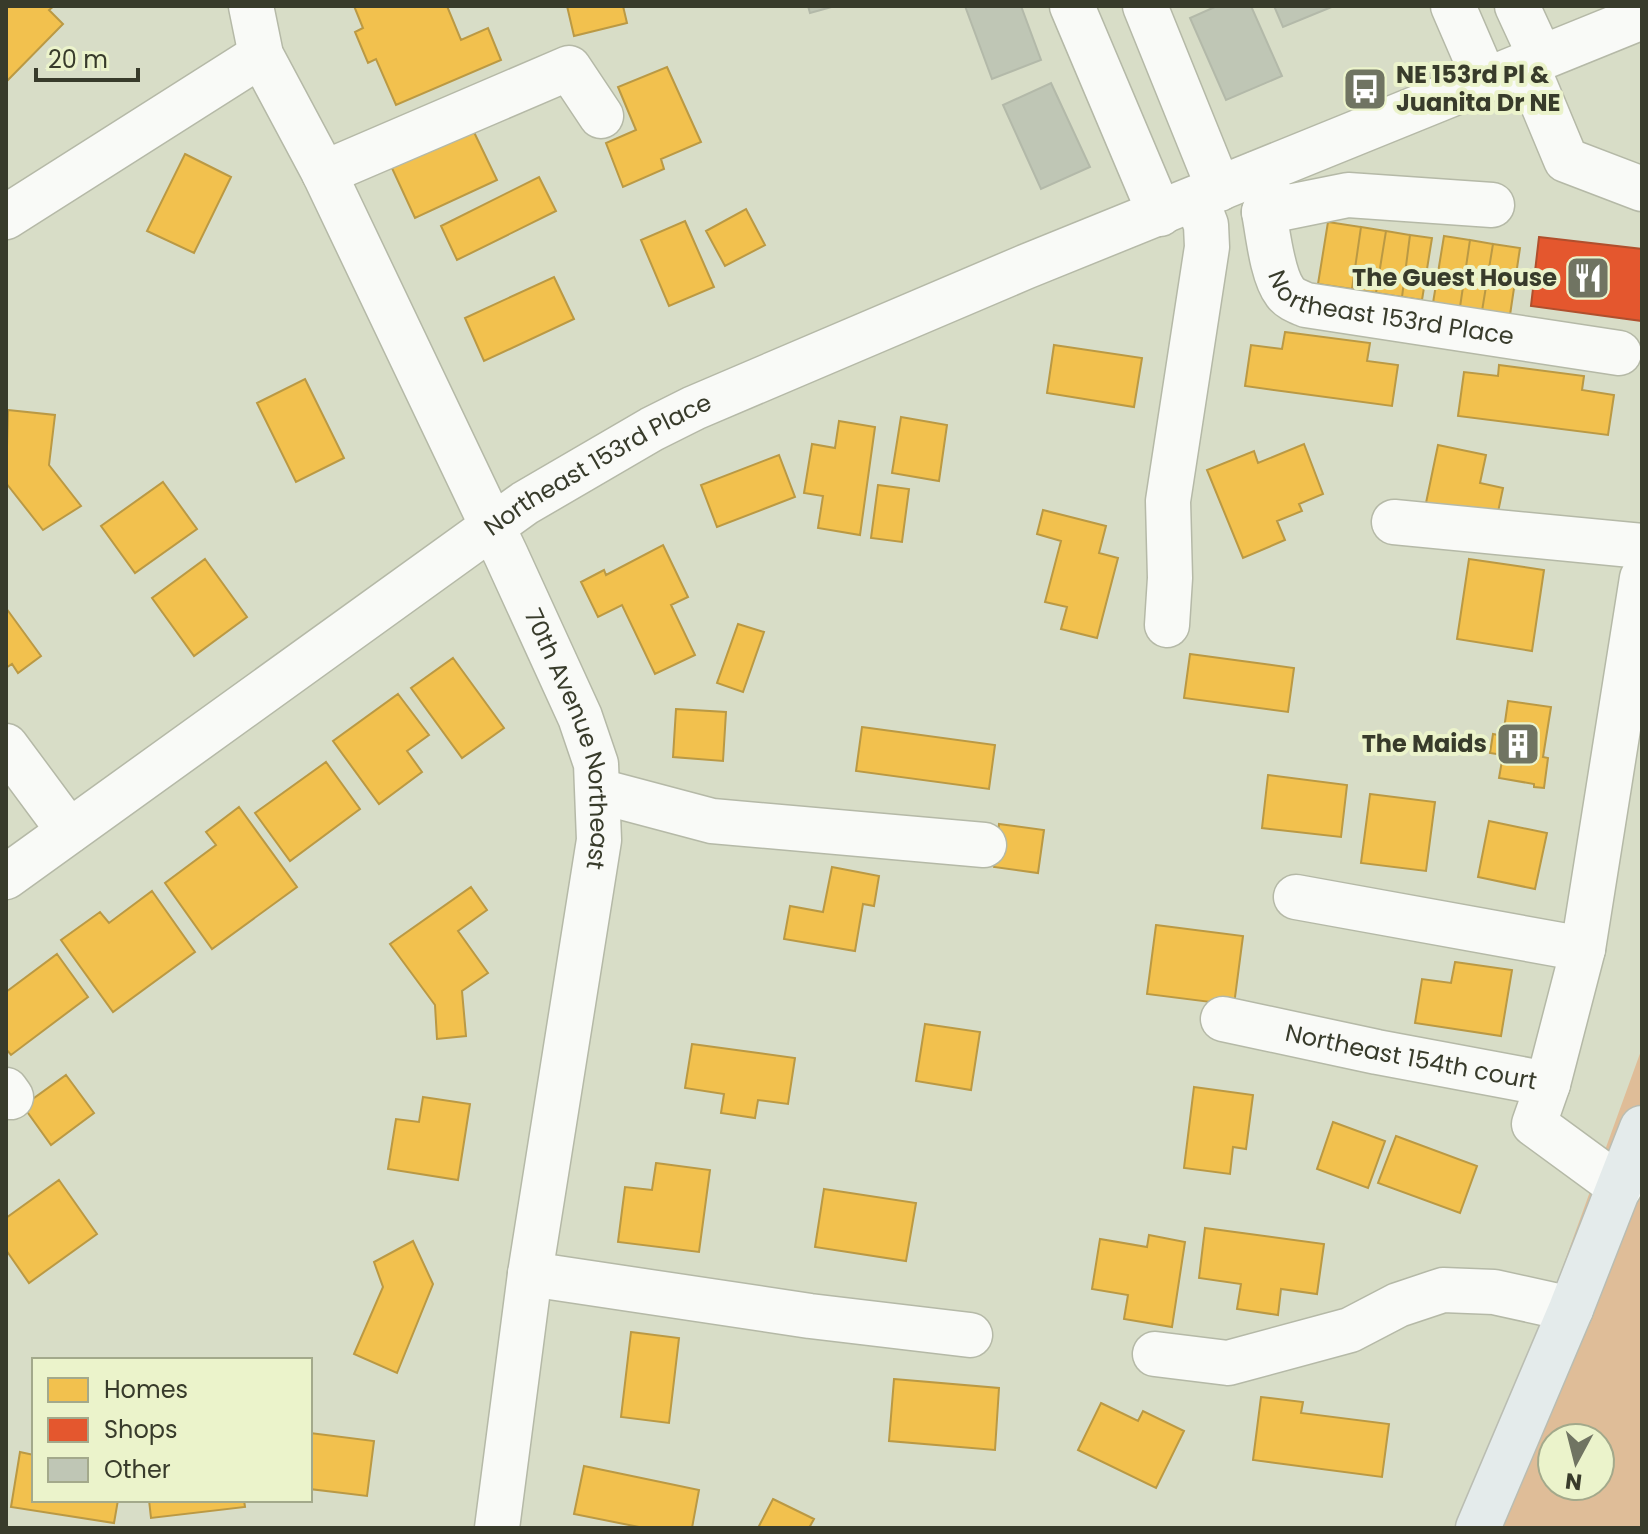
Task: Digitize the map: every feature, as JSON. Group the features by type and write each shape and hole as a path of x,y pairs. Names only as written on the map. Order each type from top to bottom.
{"main road":[{"path":"1478,1528 1571,1309 1642,1128"}],"street":[{"name":"70th Avenue Northeast","path":"251,6 261,55 324,173 580,717 596,764 599,840 530,1274 497,1528"},
{"path":"1072,6 1219,197"},
{"path":"1145,6 1219,197 1206,225 1207,247 1168,501 1170,578 1167,625"},
{"path":"1453,6 1485,80"},
{"path":"1517,6 1566,160 1642,189"},
{"name":"Northeast 153rd Place","path":"6,877 491,527 538,495 652,429 694,408 1025,267 1219,197 1485,80 1642,17"},
{"path":"6,217 261,55"},
{"path":"324,173 569,68 601,116"},
{"path":"1219,197 1348,195 1492,205"},
{"name":"Northeast 153rd Place","path":"1219,197 1276,271 1284,291 1306,305 1619,353"},
{"path":"1394,522 1642,546"},
{"path":"1548,1084 1583,949 1642,578"},
{"path":"6,746 69,831"},
{"path":"599,791 712,821 984,845"},
{"path":"1296,897 1583,949"},
{"name":"Northeast 154th court","path":"1223,1019 1548,1084 1534,1124 1620,1187"},
{"path":"530,1274 810,1316 970,1335"},
{"path":"1155,1354 1228,1363 1350,1330 1398,1305 1443,1290 1494,1292 1571,1309"}],"shaded area":[{"path":"1642,1048 1642,1528 1462,1528 1550,1302"}],"building: Homes":[{"path":"6,6 54,6 49,10 63,24 6,82"},
{"path":"354,6 447,6 461,40 488,28 501,60 396,105 376,59 368,63 355,32 363,28"},
{"path":"567,6 623,6 627,23 574,36"},
{"path":"667,67 701,142 661,159 664,169 623,187 606,143 636,130 618,87"},
{"path":"472,128 497,180 415,218 391,166"},
{"path":"185,154 231,177 194,253 147,231"},
{"path":"539,177 556,211 457,260 441,226"},
{"path":"746,209 765,245 725,266 706,231"},
{"path":"685,221 714,287 669,306 641,240"},
{"path":"1328,222 1361,227 1352,289 1318,284"},
{"path":"1361,227 1386,231 1376,293 1352,289"},
{"path":"1386,231 1410,235 1402,297 1376,293"},
{"path":"1410,235 1432,238 1422,300 1402,297"},
{"path":"1444,236 1470,240 1460,307 1433,303"},
{"path":"1470,240 1493,244 1482,311 1460,307"},
{"path":"1493,244 1520,248 1510,315 1482,311"},
{"path":"554,277 574,319 484,361 465,318"},
{"path":"1285,332 1370,343 1367,361 1398,365 1392,406 1245,386 1251,345 1282,349"},
{"path":"1054,345 1142,358 1134,407 1047,393"},
{"path":"1499,365 1584,376 1582,390 1614,395 1608,435 1458,416 1464,372 1498,376"},
{"path":"305,379 344,458 296,482 257,403"},
{"path":"8,410 55,415 49,465 81,506 43,530 6,483"},
{"path":"901,417 947,425 939,481 892,473"},
{"path":"839,421 875,427 860,535 818,528 823,496 804,493 812,444 835,448"},
{"path":"1304,444 1323,494 1299,504 1302,511 1277,521 1285,540 1243,558 1207,470 1254,451 1258,463"},
{"path":"1438,445 1486,455 1480,483 1503,488 1497,517 1426,503"},
{"path":"779,455 795,497 717,527 701,485"},
{"path":"163,482 197,529 135,573 101,526"},
{"path":"878,485 909,489 902,542 871,538"},
{"path":"1043,510 1106,526 1099,553 1118,558 1097,638 1061,629 1067,607 1045,602 1061,541 1037,534"},
{"path":"663,545 688,597 671,605 695,655 655,674 622,605 598,617 581,582 604,570 606,575"},
{"path":"205,559 247,617 194,656 152,598"},
{"path":"1469,559 1544,570 1532,651 1457,639"},
{"path":"6,608 41,656 18,673 12,664 6,668"},
{"path":"738,624 764,632 743,692 717,683"},
{"path":"1190,654 1294,668 1288,712 1184,698"},
{"path":"453,658 504,728 462,758 411,688"},
{"path":"398,694 429,735 407,751 422,772 379,804 333,741"},
{"name":"The Maids","path":"1508,701 1551,707 1543,757 1548,758 1544,788 1499,778 1503,755 1490,753 1493,734 1503,736"},
{"path":"676,709 726,712 723,761 673,757"},
{"path":"862,727 995,745 989,789 856,771"},
{"path":"326,762 360,809 290,861 255,813"},
{"path":"1268,775 1347,785 1341,837 1262,828"},
{"path":"1370,794 1435,802 1426,871 1361,863"},
{"path":"239,807 297,887 212,949 165,883 216,845 206,832"},
{"path":"1489,821 1547,833 1535,889 1478,877"},
{"path":"999,824 1044,830 1038,873 994,867"},
{"path":"832,867 879,876 874,906 863,904 855,951 784,939 790,906 823,912"},
{"path":"471,887 487,910 458,931 488,973 462,991 466,1036 437,1039 435,1005 390,944"},
{"path":"152,891 195,952 113,1012 61,940 100,912 109,923"},
{"path":"1156,925 1243,936 1234,1005 1147,994"},
{"path":"57,954 88,997 11,1055 6,1049 6,992"},
{"path":"1455,962 1512,970 1501,1036 1415,1023 1422,979 1451,983"},
{"path":"925,1024 980,1032 971,1090 916,1081"},
{"path":"692,1044 795,1058 788,1104 758,1100 755,1118 721,1113 724,1094 685,1088"},
{"path":"66,1075 94,1113 51,1145 23,1106"},
{"path":"1194,1087 1253,1095 1246,1149 1233,1147 1230,1174 1184,1168"},
{"path":"423,1097 470,1104 458,1180 388,1169 396,1119 419,1122"},
{"path":"1333,1122 1385,1141 1368,1188 1317,1169"},
{"path":"1396,1136 1477,1166 1460,1213 1378,1183"},
{"path":"656,1163 710,1170 699,1252 618,1242 625,1187 652,1190"},
{"path":"59,1180 97,1234 29,1283 6,1250 6,1218"},
{"path":"824,1189 916,1203 906,1261 815,1247"},
{"path":"1205,1228 1324,1244 1317,1294 1281,1289 1278,1315 1237,1309 1241,1284 1199,1278"},
{"path":"1149,1235 1185,1242 1172,1327 1124,1319 1128,1295 1092,1289 1100,1239 1147,1247"},
{"path":"413,1241 433,1284 397,1373 354,1354 383,1287 374,1262"},
{"path":"631,1332 679,1338 669,1423 621,1417"},
{"path":"894,1379 999,1388 995,1450 889,1441"},
{"path":"1261,1397 1303,1402 1301,1413 1389,1424 1382,1477 1253,1460"},
{"path":"1101,1403 1138,1421 1143,1411 1184,1431 1156,1488 1078,1450"},
{"path":"312,1433 374,1441 367,1496 312,1489"},
{"path":"20,1452 32,1455 32,1502 118,1502 114,1523 11,1507"},
{"path":"584,1466 699,1490 692,1528 644,1528 574,1514"},
{"path":"773,1499 814,1519 809,1528 758,1528"},
{"path":"149,1502 244,1502 245,1507 151,1518"}],"building: Shops":[{"name":"The Guest House","path":"1539,237 1642,249 1642,321 1531,306"}],"building: Other":[{"path":"808,6 835,6 810,13"},
{"path":"965,6 1021,6 1041,60 992,79"},
{"path":"1217,6 1251,6 1282,76 1226,100 1190,18"},
{"path":"1274,6 1334,6 1283,27"},
{"path":"1051,83 1090,167 1041,189 1003,105"}],"place":[{"name":"NE 153rd Pl & Juanita Dr NE","path":"1365,89"},
{"name":"The Guest House","path":"1588,278"},
{"name":"The Maids","path":"1518,744"}]}
